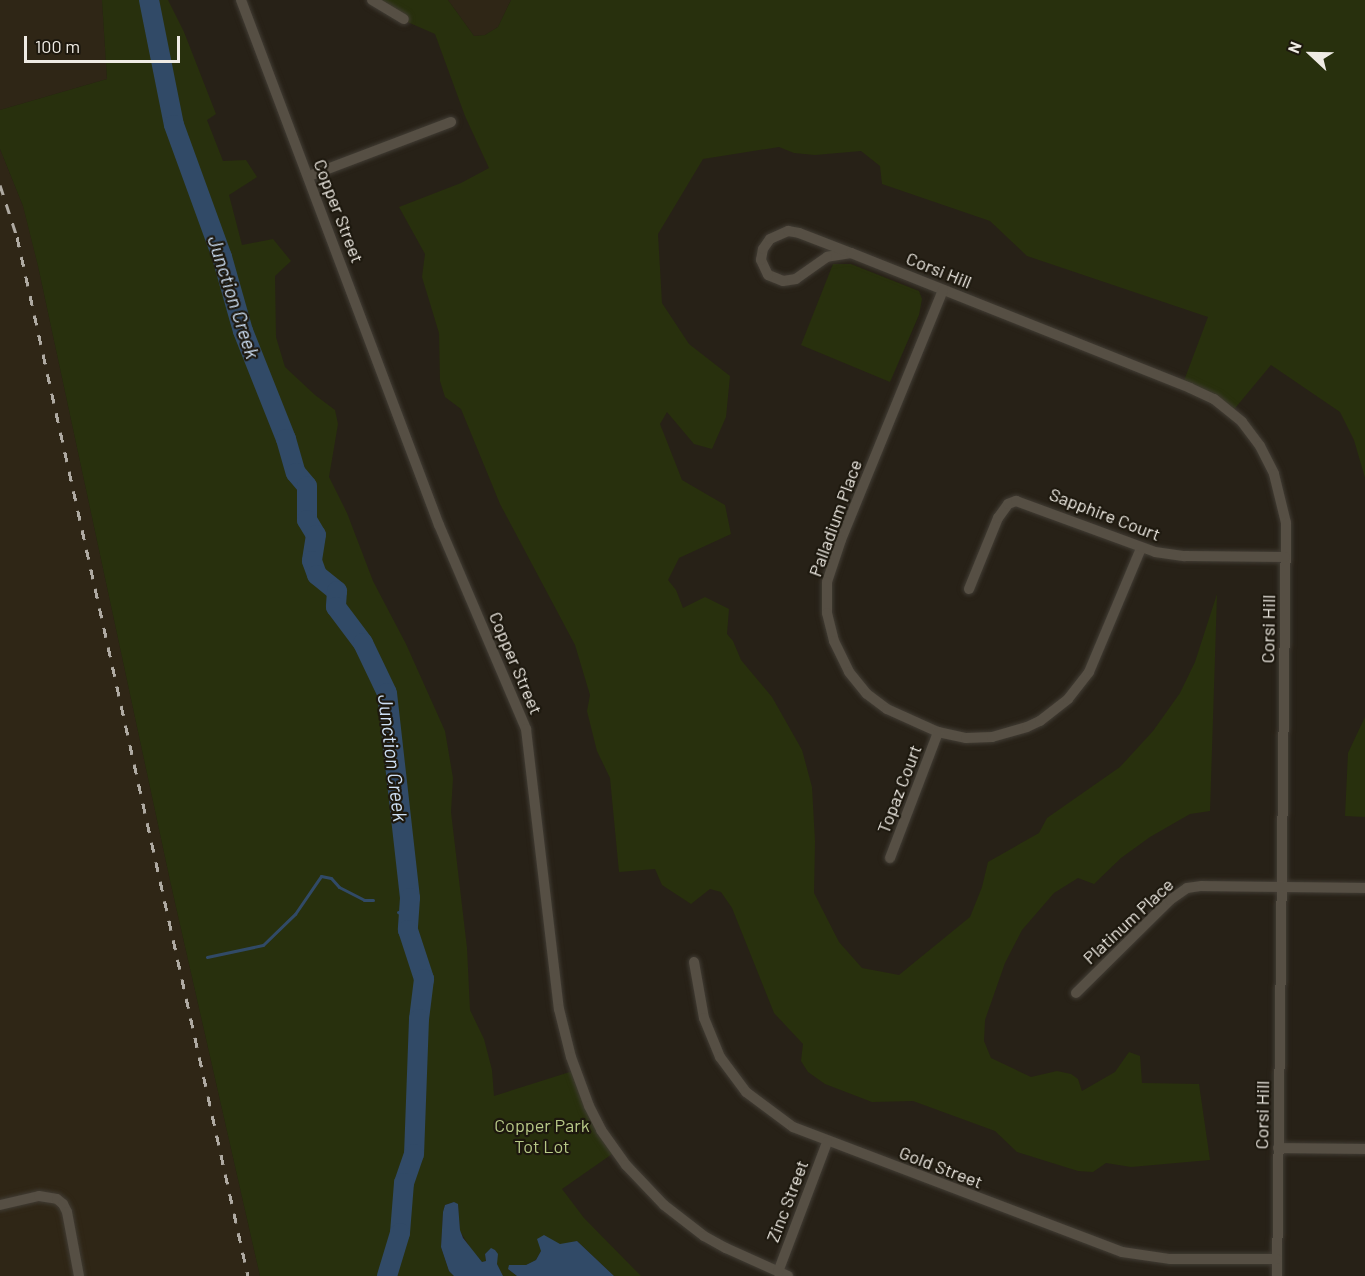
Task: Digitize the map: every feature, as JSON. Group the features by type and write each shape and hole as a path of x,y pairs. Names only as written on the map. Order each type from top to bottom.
{"street":[{"name":"Copper Street","path":"241,0 439,525 526,729 559,1009 571,1058 589,1106 601,1130 626,1166 664,1205 704,1236 783,1274"},
{"path":"372,0 404,19"},
{"path":"309,176 451,122"},
{"name":"Corsi Hill","path":"851,253 827,257 796,279 783,281 768,275 761,260 765,244 778,234 788,231 851,253 1197,391 1224,406 1252,436 1274,474 1285,511 1277,1276"},
{"name":"Palladium Place","path":"943,290 845,530 827,582 827,613 834,641 849,672 867,694 887,709 939,732 966,738 992,737 1014,732 1040,721 1068,699 1089,672 1141,548"},
{"name":"Sapphire Court","path":"969,589 998,518 1008,504 1016,501 1026,502 1141,548 1185,556 1285,557"},
{"name":"Topaz Court","path":"890,858 939,732"},
{"name":"Platinum Place","path":"1076,993 1170,900 1187,888 1202,886 1365,888"},
{"name":"Gold Street","path":"694,962 708,1031 729,1070 746,1092 774,1115 801,1131 1122,1252 1170,1260 1277,1259"},
{"name":"Zinc Street","path":"783,1274 827,1142"},
{"path":"1278,1148 1365,1149"},
{"path":"0,1204 39,1196 49,1197 63,1204 67,1212 79,1276"}],"shaded area":[{"path":"0,0 102,0 107,79 0,110"},
{"path":"448,0 511,0 498,27 485,35 474,36"},
{"path":"0,149 23,206 38,266 171,885 260,1276 0,1276"}],"green space":[{"name":"Copper Park Tot Lot","path":"102,0 168,0 184,32 216,114 207,120 223,161 246,160 257,177 229,195 242,245 273,239 291,261 275,276 276,337 285,367 335,410 338,424 329,477 347,513 373,581 406,644 445,731 453,778 451,812 467,948 470,1010 484,1039 492,1070 494,1096 573,1071 615,1152 562,1189 584,1218 641,1276 614,1276 577,1241 541,1251 536,1260 508,1269 517,1276 503,1276 497,1264 495,1250 491,1249 485,1254 486,1261 482,1262 471,1249 460,1231 458,1205 454,1202 445,1205 441,1247 449,1271 454,1276 260,1276 171,885 38,266 23,206 0,149 0,110 107,79"},
{"path":"371,0 448,0 474,36 485,35 498,27 511,0 1365,0 1365,478 1354,440 1340,412 1271,365 1231,413 1182,386 1208,317 1027,256 990,221 882,184 880,166 861,151 815,155 794,153 779,147 703,159 658,234 662,303 689,344 730,376 726,417 712,449 694,444 667,412 660,424 682,480 725,505 731,534 679,558 668,580 676,590 683,608 705,597 729,609 727,634 733,641 741,660 772,697 802,750 812,787 815,841 814,893 839,942 862,968 899,975 970,917 982,887 988,862 1039,833 1047,818 1120,767 1153,731 1180,693 1195,662 1217,594 1210,811 1190,814 1150,837 1121,858 1094,884 1078,878 1054,893 1022,930 1005,963 985,1020 984,1041 991,1058 1031,1077 1057,1071 1071,1074 1078,1079 1082,1091 1115,1072 1129,1052 1140,1056 1142,1083 1199,1084 1210,1160 1131,1167 1106,1163 1093,1172 1078,1171 1017,1152 995,1131 913,1101 872,1102 825,1084 808,1072 801,1061 803,1044 774,1013 732,908 721,892 710,889 691,904 662,885 655,869 619,872 610,778 597,751 587,711 590,695 575,645 500,504 461,409 445,397 440,381 439,333 422,277 425,254 399,207 461,183 489,168 465,116 435,34 396,17"},
{"path":"833,264 851,264 919,291 922,299 919,315 890,382 801,345"},
{"path":"1365,717 1365,817 1345,816 1348,753"}],"water":[{"path":"454,1202 458,1204 460,1230 463,1238 482,1262 486,1261 485,1254 491,1248 495,1250 498,1254 497,1264 503,1276 454,1276 449,1271 441,1247 443,1212 445,1205"},
{"path":"544,1235 560,1244 577,1241 614,1276 517,1276 508,1269 509,1265 526,1265 536,1260 541,1251 537,1239"}],"waterway":[{"name":"Junction Creek","path":"149,0 174,125 222,257 243,331 286,439 296,473 307,486 307,520 316,535 312,561 317,575 337,591 336,607 363,643 387,693 410,898 408,930 424,979 419,1019 414,1154 404,1183 400,1233 387,1276"},
{"path":"207,957 263,945 295,914 321,876 331,878 339,887 364,900 373,900"},
{"path":"398,912 407,918"}],"railway":[{"path":"0,185 17,237 248,1276"}]}
